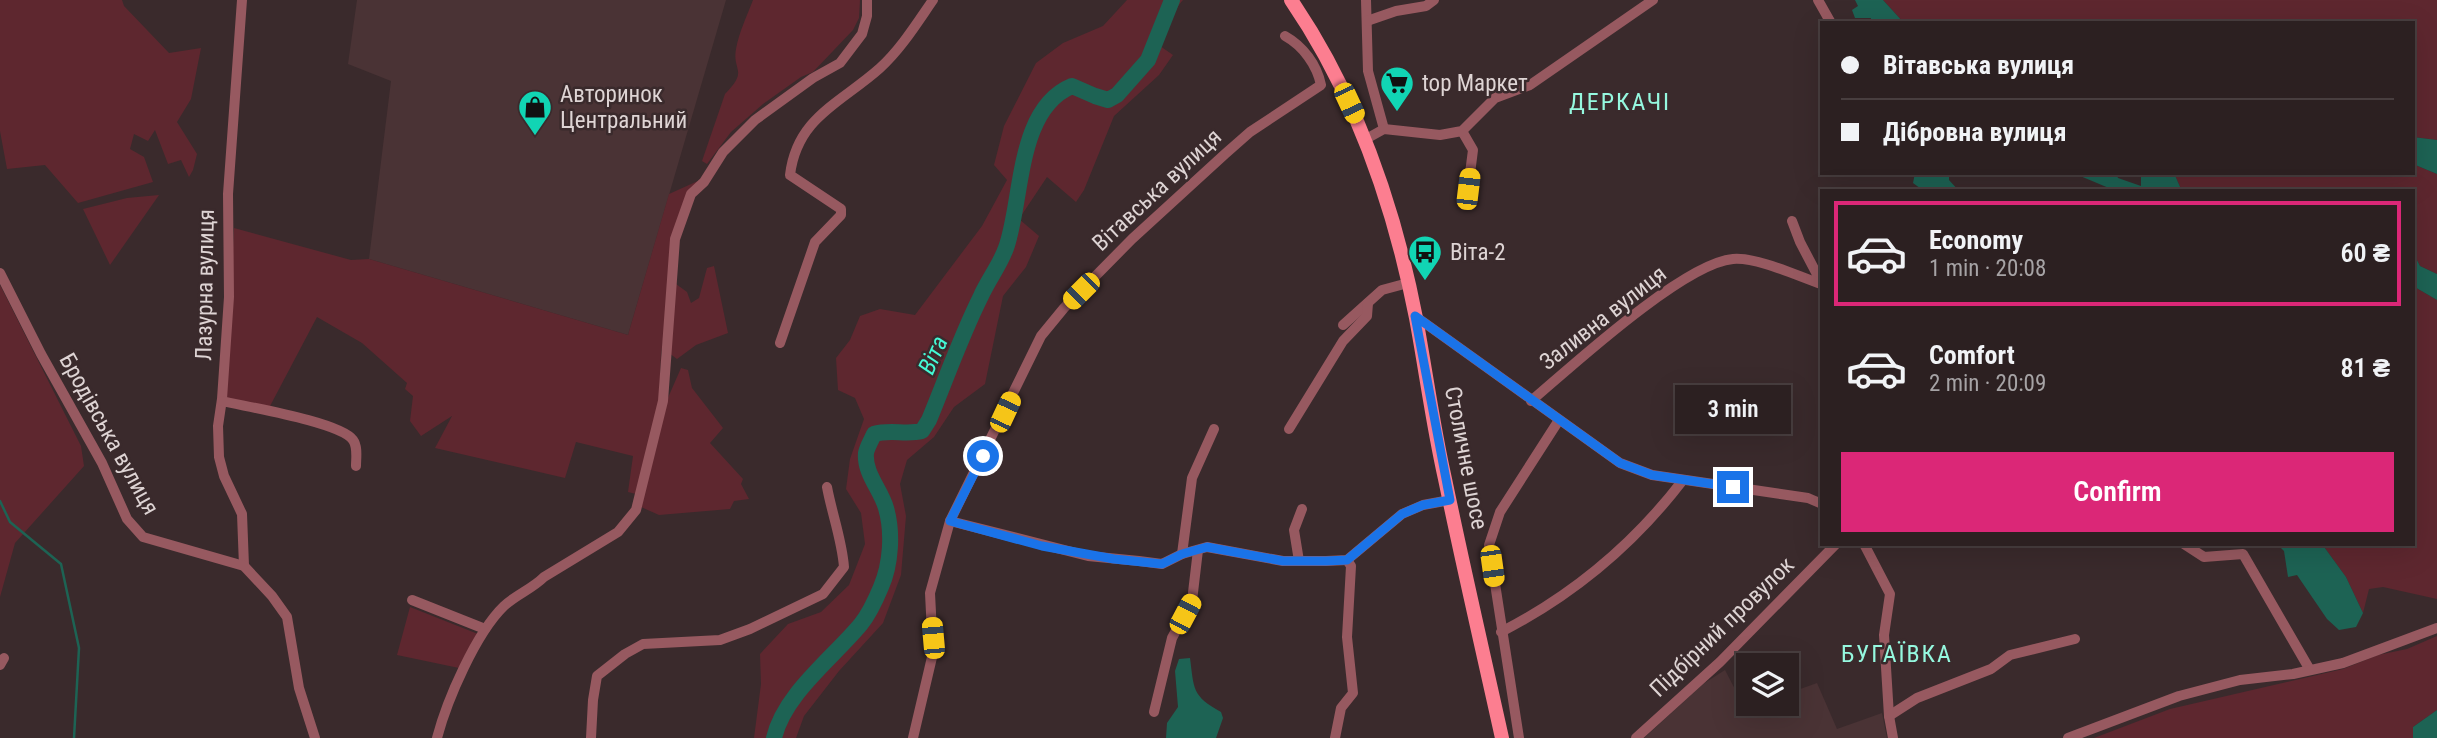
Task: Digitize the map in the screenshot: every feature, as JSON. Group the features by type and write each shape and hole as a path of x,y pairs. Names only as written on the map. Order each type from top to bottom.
{"main road":[{"name":"Столичне шосе","path":"1291,0 1332,67 1366,139 1393,219 1502,738"}],"street":[{"name":"Лазурна вулиця","path":"242,0 228,194 229,297 218,426 219,457 224,476 242,514 244,566"},
{"path":"438,738 453,695 485,629 503,607 520,593 536,586 544,577 618,532 636,510 663,401 675,239 691,194 704,181 723,152 755,120 813,78 840,63 862,34 867,16 867,0"},
{"path":"780,343 815,242 841,215 841,209 790,174 792,157 805,130 822,112 835,105 882,66 914,29 933,0"},
{"path":"1366,0 1368,71 1384,129"},
{"path":"1367,21 1396,11 1426,6 1434,0"},
{"path":"1366,139 1384,129 1440,135 1462,131 1495,98 1530,85 1653,0"},
{"path":"1818,0 1830,21"},
{"name":"Вітавська вулиця","path":"913,738 933,653 930,593 950,521 1041,336 1064,308 1132,239 1225,154 1250,132 1321,85 1318,73 1298,44 1285,36"},
{"path":"1462,131 1473,150 1468,189"},
{"path":"1791,221 1820,280"},
{"name":"Заливна вулиця","path":"1531,401 1654,300 1695,274 1723,262 1734,259 1751,260 1820,283"},
{"name":"Бродівська вулиця","path":"0,273 41,354 102,463 132,527 143,537 244,566"},
{"path":"1343,326 1382,290 1408,283"},
{"path":"1289,429 1343,341 1367,316 1368,303"},
{"path":"1415,316 1620,463 1652,475 1808,498 1820,503"},
{"path":"222,401 332,426 352,438 356,447 356,467"},
{"path":"1520,738 1489,545 1500,512 1559,420"},
{"path":"1182,554 1192,478 1214,429"},
{"path":"1501,632 1541,611 1596,572 1660,510 1683,480"},
{"path":"591,738 597,676 625,654 643,644 720,640 750,629 823,594 844,567 843,550 827,487"},
{"path":"950,521 1088,556 1162,564 1182,554 1207,547 1283,561 1347,560 1402,514 1423,505 1450,500"},
{"path":"1299,561 1294,530 1302,509"},
{"name":"Підбірний провулок","path":"1636,738 1720,662 1834,546"},
{"path":"1865,546 1890,594 1884,635 1893,738"},
{"path":"2187,546 2204,557 2243,554 2310,670"},
{"path":"1154,712 1172,638 1192,601 1198,550"},
{"path":"1335,738 1341,708 1353,693 1347,636 1351,566 1347,560"},
{"path":"244,566 287,617 299,688 315,738"},
{"path":"412,600 485,629"},
{"path":"2068,738 2179,696 2240,680 2293,674 2343,663 2437,628"},
{"path":"1889,716 1917,698 1991,669 2010,655 2075,639"}],"shaded area":[{"path":"0,0 122,0 124,6 169,53 201,48 191,99 177,122 197,154 189,177 181,160 168,164 155,130 148,141 134,134 130,149 144,157 153,182 78,203 45,165 7,169 0,131"},
{"name":"Авторинок Центральний","path":"357,0 726,0 628,335 369,259 391,81 348,64"},
{"path":"753,0 860,0 859,18 853,30 813,72 801,77 763,104 731,132 707,164 702,161 725,94 738,75 736,49"},
{"path":"1127,0 1183,0 1176,9 1160,46 1173,55 1159,75 1114,116 1084,190 1076,202 1047,177 1019,219 1039,236 1026,267 1003,296 985,384 954,407 934,437 907,460 900,484 906,516 901,575 883,623 839,671 804,716 796,738 754,738 761,684 760,654 788,624 821,612 849,585 865,544 861,513 846,489 850,459 864,419 855,398 838,390 836,358 850,340 860,316 880,309 915,315 982,226 1007,180 994,165 1004,126 1036,63 1063,43 1103,26"},
{"path":"1855,0 1883,0 1902,21 1855,18 1852,10 1858,6"},
{"path":"1883,0 2437,0 2437,140 2415,137 2415,21 1902,21"},
{"path":"2415,137 2437,140 2437,174 2415,165"},
{"path":"2415,165 2437,174 2437,274 2420,266 2415,256 2415,189 2181,189 2175,175 2415,175"},
{"path":"1915,175 1949,175 1949,180 1957,189 1921,189 1913,183"},
{"path":"2078,175 2117,175 2118,178 2141,186 2141,175 2175,175 2181,189 2111,189"},
{"path":"700,180 685,200 661,354 659,400 636,494 628,492 633,456 576,442 565,478 435,448 452,416 421,436 410,421 413,396 405,389 407,383 362,343 317,317 269,408 225,399 234,228 351,260 369,259 628,335 669,194"},
{"path":"159,195 110,265 83,209 127,198"},
{"path":"2415,256 2420,266 2437,274 2437,300 2415,287"},
{"path":"714,266 728,333 696,345 677,359 669,353 676,284 687,292 691,303 699,298 707,268"},
{"path":"0,285 81,446 84,466 15,543 0,597"},
{"path":"2415,287 2437,300 2437,599 2383,587 2369,589 2363,613 2346,577 2323,546 2415,546"},
{"path":"681,368 688,370 692,388 723,428 710,443 743,479 741,484 749,499 734,501 730,509 659,515 641,507 667,400"},
{"path":"2279,546 2323,546 2346,577 2363,613 2356,627 2339,630 2327,619 2297,575 2288,577 2284,551"},
{"path":"410,607 478,634 459,668 397,655"},
{"path":"2437,636 2437,710 2413,727 2413,738 2094,738 2170,709 2343,669 2378,655 2407,649"},
{"path":"1190,658 1196,691 1204,701 1221,712 1223,718 1216,738 1166,738 1167,723 1178,707 1175,671 1179,659"},
{"path":"1725,670 1736,691 1736,716 1799,716 1799,689 1817,683 1837,729 1882,713 1887,738 1644,738 1703,684"},
{"path":"2437,710 2437,738 2413,738 2413,727"}],"waterway":[{"name":"Віта","path":"774,738 788,706 811,677 861,624 879,592 889,558 890,527 884,501 870,474 866,460 867,451 874,434 922,431 929,420 967,326 1006,248 1024,158 1040,114 1054,98 1072,86 1108,100 1117,95 1148,60 1172,0"},
{"path":"0,501 10,522 61,564 79,648 74,738"}],"place":[{"name":"top Маркет","path":"1397,113"},
{"name":"Авторинок Центральний","path":"535,137"},
{"name":"Віта-2","path":"1425,282"}],"district":[{"name":"ДЕРКАЧІ","path":"1620,102"},
{"name":"БУГАЇВКА","path":"1897,654"}],"route":[{"path":"983,456 950,521 1088,556 1162,564 1182,554 1207,547 1283,561 1347,560 1402,514 1423,505 1450,500 1415,316 1620,463 1652,475 1733,487"}]}
